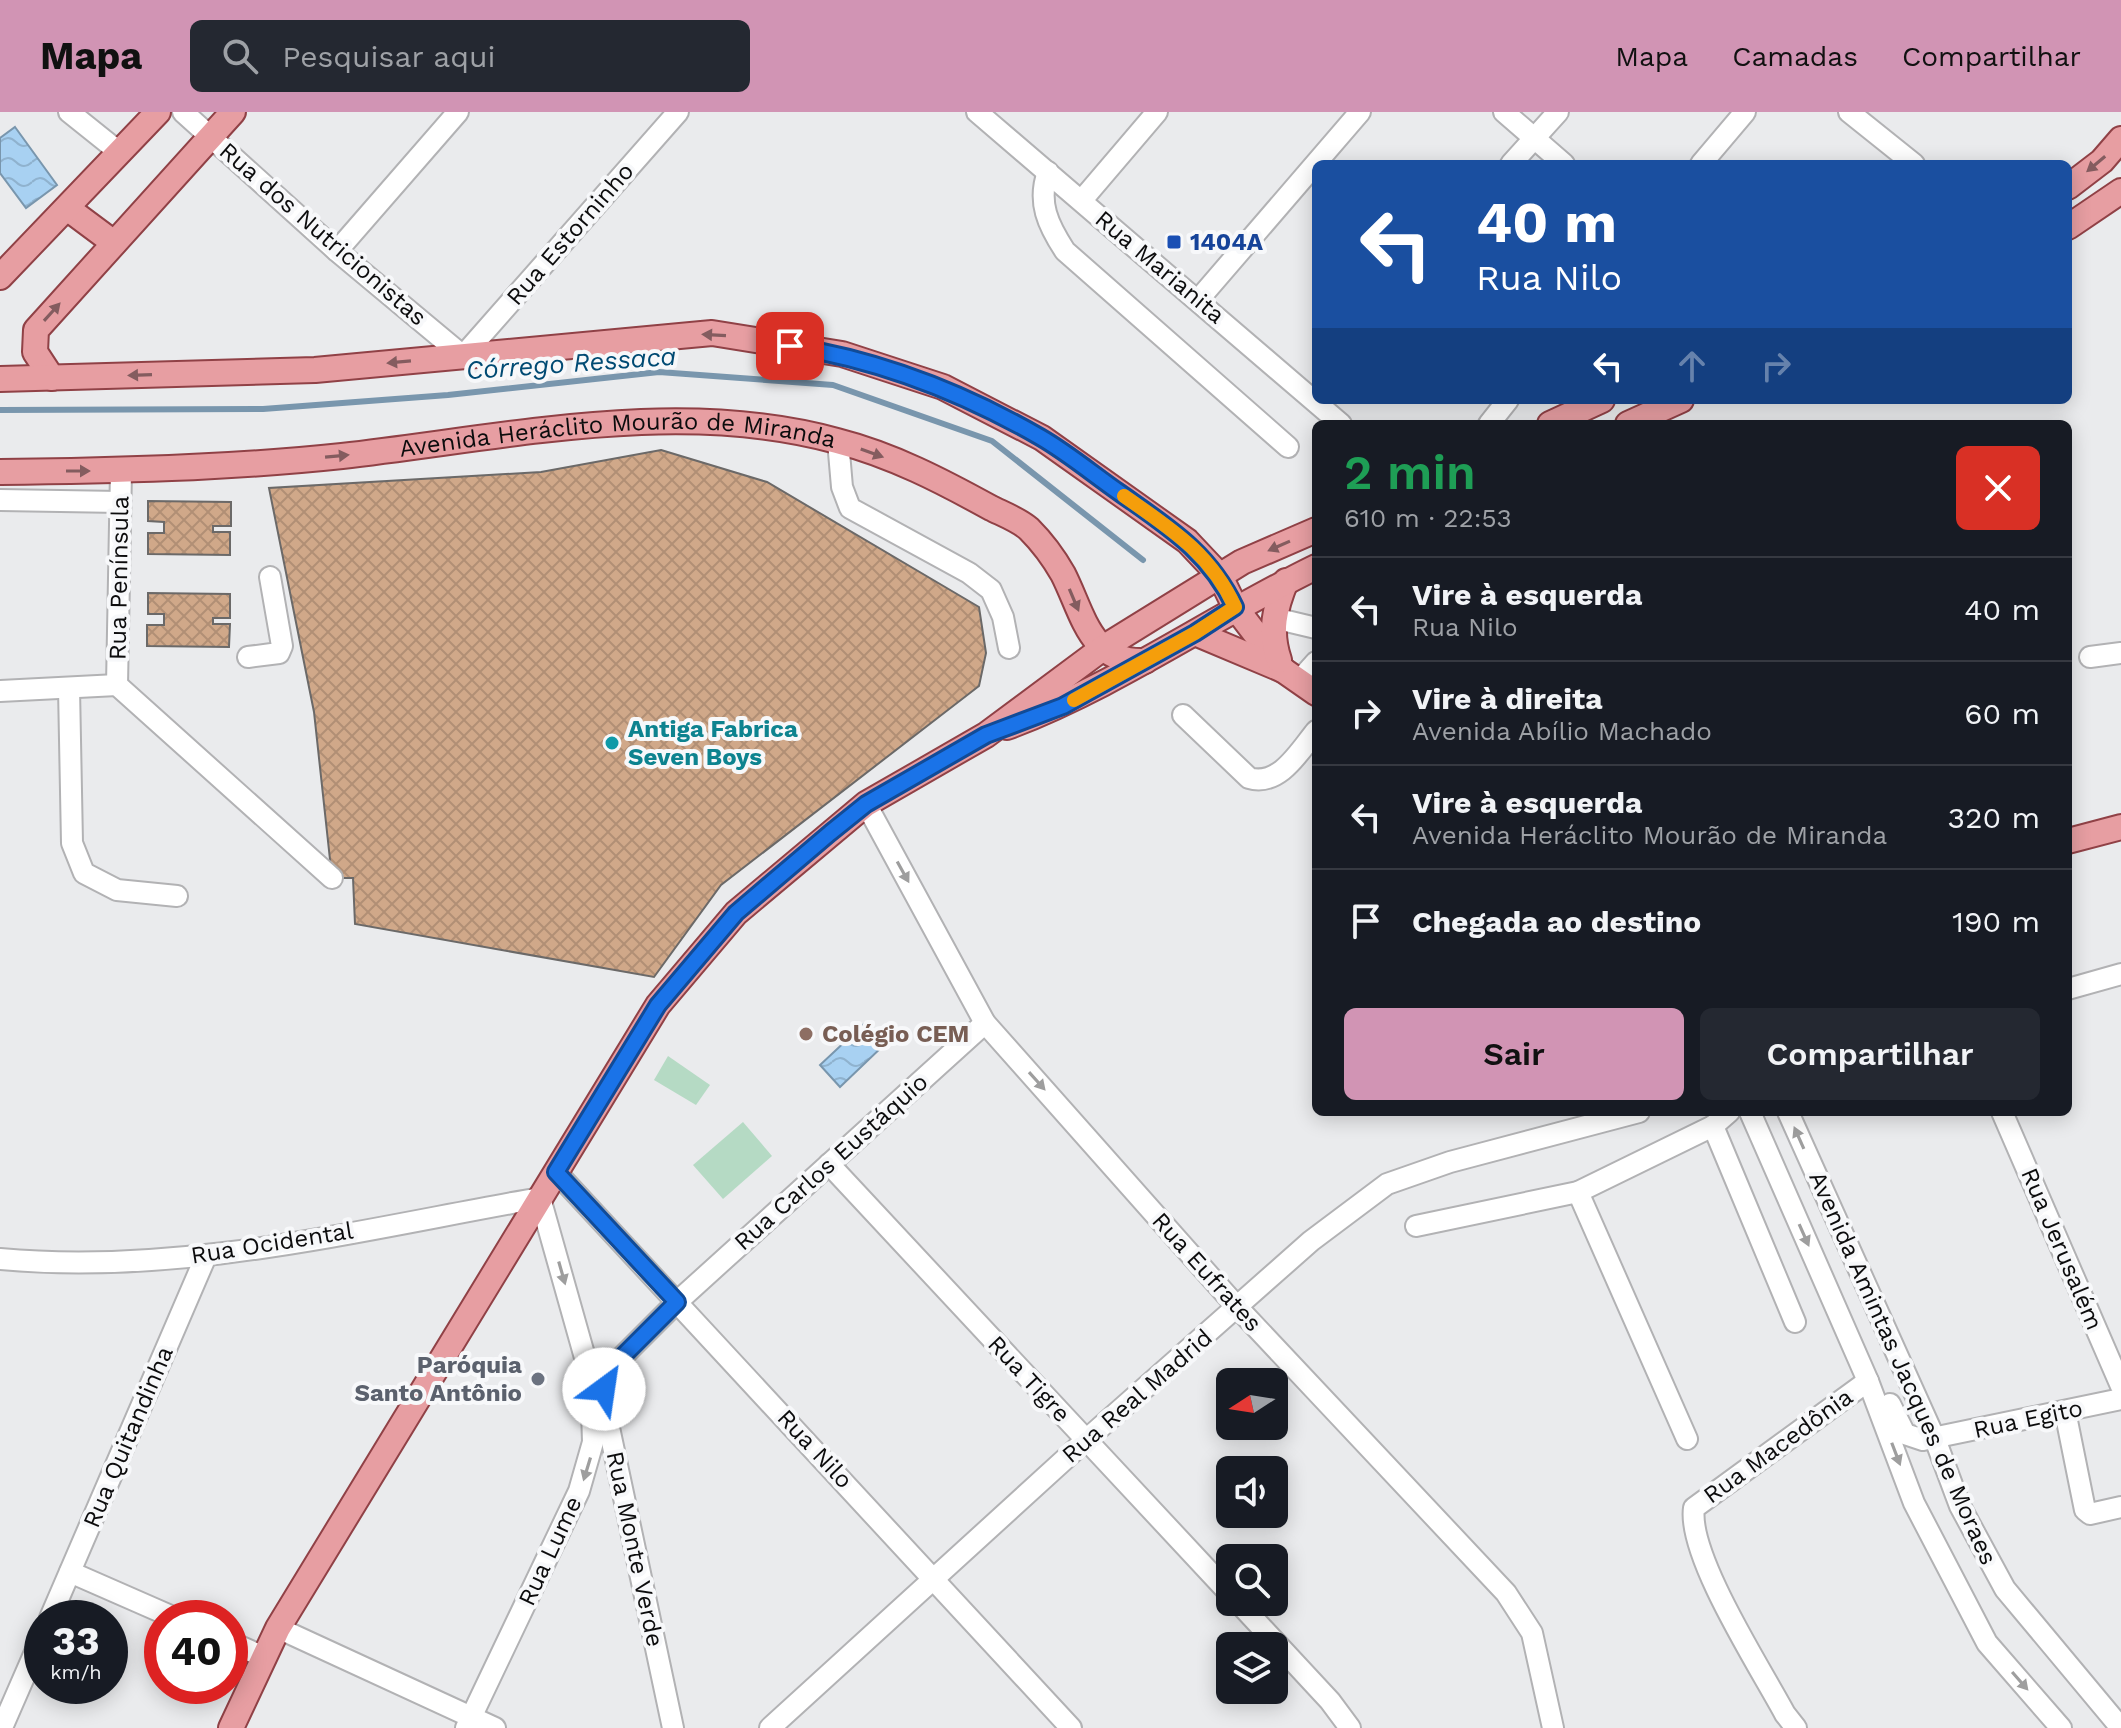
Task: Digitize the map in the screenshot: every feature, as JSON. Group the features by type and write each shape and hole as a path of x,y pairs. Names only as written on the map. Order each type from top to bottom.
{"main road":[{"path":"0,277 158,112"},
{"path":"52,378 35,352 36,330 233,112"},
{"path":"2072,184 2102,161 2121,139"},
{"path":"2072,224 2121,191"},
{"path":"67,208 114,243"},
{"path":"0,379 315,370 712,333 842,354 943,387 1042,438 1187,541 1220,576 1235,607 1299,681"},
{"path":"1559,420 1593,404"},
{"path":"1637,420 1672,404"},
{"name":"Avenida Heráclito Mourão de Miranda","path":"0,472 121,471 338,456 665,419 784,429 838,441 932,476 1028,528 1062,572 1087,629 1103,648"},
{"path":"231,1728 278,1628 658,1005 736,913 866,804 986,735 1103,648 1242,562 1312,532"},
{"path":"1187,541 1242,562"},
{"path":"986,735 1063,706 1195,633 1235,607 1312,569"},
{"path":"1286,581 1274,618 1276,650 1299,681"},
{"path":"1195,633 1299,681"},
{"path":"1103,648 1127,662 1145,661"},
{"path":"2072,840 2121,828"}],"street":[{"path":"69,112 119,152"},
{"name":"Rua dos Nutricionistas","path":"183,112 337,251 463,356"},
{"path":"337,251 458,112"},
{"name":"Rua Estorninho","path":"463,356 678,112"},
{"name":"Rua Marianita","path":"977,112 1199,299 1310,385"},
{"path":"1082,200 1157,112"},
{"path":"1319,160 1360,112"},
{"path":"1504,112 1560,160"},
{"path":"1515,160 1558,112"},
{"path":"1704,160 1745,112"},
{"path":"1849,112 1909,160"},
{"path":"1199,299 1312,168"},
{"path":"1048,172 1042,188 1045,215 1065,251 1288,447"},
{"name":"Rua Marianita","path":"1325,404 1338,420"},
{"path":"1492,420 1505,404"},
{"path":"838,441 842,487 850,508 969,573 991,590 1003,617 1009,648"},
{"name":"Rua Península","path":"117,685 121,471"},
{"path":"0,500 120,502"},
{"path":"248,657 279,653 282,646 270,577"},
{"path":"1274,618 1312,627"},
{"path":"2090,657 2121,653"},
{"path":"0,691 117,685 332,878"},
{"path":"69,688 67,716 72,843 84,873 117,890 177,896"},
{"path":"1183,715 1249,778 1260,782 1276,777 1312,736"},
{"name":"Rua Eufrates","path":"866,804 985,1023 1238,1308 1506,1593 1532,1633 1553,1728"},
{"path":"2072,988 2121,974"},
{"name":"Rua Carlos Eustáquio","path":"677,1302 985,1023"},
{"name":"Rua Real Madrid","path":"770,1728 792,1721 936,1578 1086,1440 1311,1241 1387,1184 1450,1162 1624,1116"},
{"path":"1416,1226 1578,1192 1713,1126 1724,1116"},
{"name":"Avenida Amintas Jacques de Moraes","path":"1752,1116 1868,1381 1914,1503 1987,1643 2061,1728"},
{"name":"Avenida Amintas Jacques de Moraes","path":"1790,1116 1935,1439 1960,1506 2005,1589 2121,1728"},
{"name":"Rua Jerusalém","path":"2004,1116 2121,1386"},
{"path":"1713,1126 1795,1322"},
{"name":"Rua Tigre","path":"829,1164 1216,1579"},
{"name":"Rua Nilo","path":"556,1172 936,1578 1071,1728"},
{"path":"1578,1192 1687,1439"},
{"name":"Rua Ocidental","path":"3,1265 206,1256 540,1198"},
{"name":"Rua Lume","path":"468,1723 579,1491 589,1465 595,1425 587,1365 540,1198"},
{"name":"Rua Quitandinha","path":"58,1600 206,1256"},
{"name":"Rua Monte Verde","path":"673,1728 604,1404 604,1389 610,1369 677,1302"},
{"path":"1868,1381 1889,1402 1905,1434 1914,1439 1935,1439"},
{"name":"Rua Macedônia","path":"1796,1728 1785,1714 1705,1565 1693,1534 1694,1508 1868,1381"},
{"name":"Rua Egito","path":"1935,1439 2121,1399"},
{"path":"2065,1411 2085,1510 2090,1514 2121,1507"},
{"path":"70,1572 144,1604"},
{"path":"1251,1616 1330,1701 1350,1728"},
{"path":"278,1628 468,1723 495,1728"},
{"path":"248,1650 264,1657"},
{"path":"4,1723 24,1677"}],"green space":[{"path":"668,1056 710,1085 696,1105 654,1080"},
{"path":"743,1122 772,1156 723,1199 693,1165"}],"water":[{"path":"15,127 57,185 26,208 0,173 0,138"},
{"path":"865,1023 885,1044 840,1087 820,1065"}],"building":[{"name":"Antiga Fabrica Seven Boys","path":"661,450 767,482 979,607 986,653 979,686 721,885 654,977 355,924 353,878 332,878 314,712 269,488 541,472"},
{"path":"148,501 231,502 231,526 213,526 213,532 230,532 230,555 148,554 148,533 164,533 164,522 148,521"},
{"path":"148,593 230,594 230,618 213,618 213,624 230,624 229,647 147,646 147,625 164,625 164,614 148,614"}],"waterway":[{"name":"Córrego Ressaca","path":"0,410 263,409 448,395 659,372 833,385 992,441 1143,560"}],"slow traffic":[{"path":"1074,700 1195,633 1235,607 1220,576 1187,541 1124,496"}],"place":[{"name":"1404A","path":"1174,242"},
{"name":"Antiga Fabrica Seven Boys","path":"612,743"},
{"name":"Colégio CEM","path":"806,1034"},
{"name":"Paróquia Santo Antônio","path":"538,1379"}],"route":[{"path":"604,1389 610,1369 677,1302 556,1172 658,1005 736,913 866,804 986,735 1063,706 1195,633 1235,607 1220,576 1187,541 1042,438 943,387 842,354 790,346"}]}
